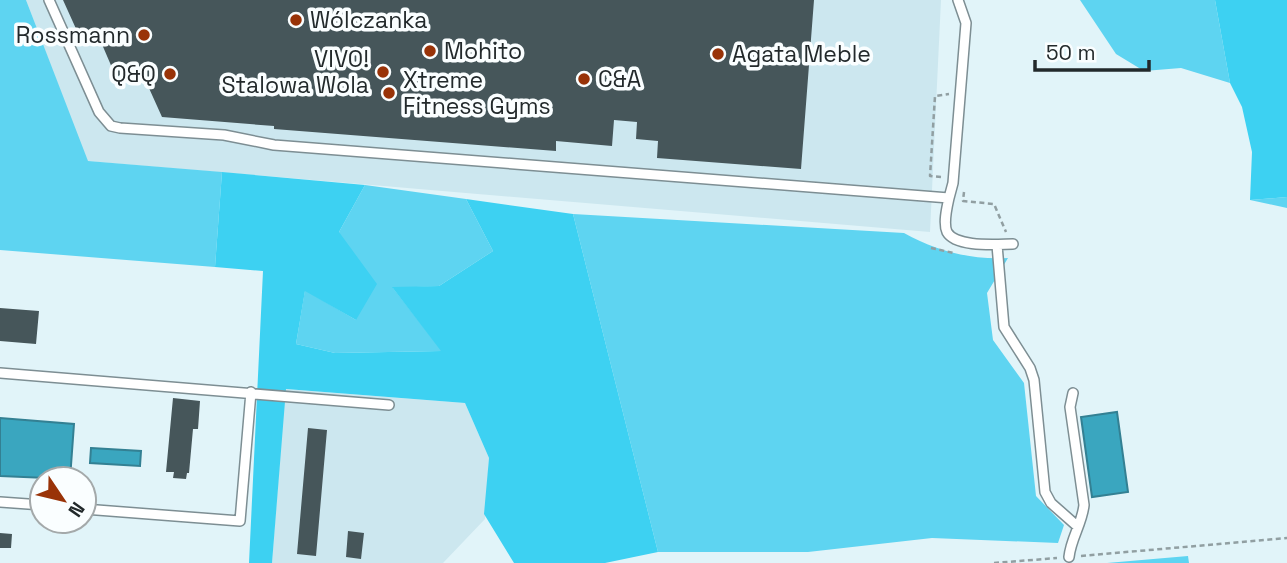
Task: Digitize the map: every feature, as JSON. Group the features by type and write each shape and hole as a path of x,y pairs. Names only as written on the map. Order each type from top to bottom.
{"lane":[{"path":"49,0 99,112 111,126 120,128 224,135 274,145 949,198"},
{"path":"958,0 966,23 947,232 967,243 1013,244"},
{"path":"997,244 1004,327 1030,368 1034,380 1045,492 1051,503 1077,526"},
{"path":"0,373 389,405"},
{"path":"98,510 240,521 251,392"},
{"path":"1069,557 1084,505 1070,407 1073,393"},
{"path":"0,502 28,504"}],"path":[{"path":"994,563 1287,538"}],"shaded area":[{"path":"0,0 26,0 88,161 222,172 215,267 0,250"},
{"path":"26,0 941,0 930,232 87,161"},
{"path":"1080,0 1215,0 1230,83 1181,68 1144,71 1116,54"},
{"path":"1215,0 1287,0 1287,197 1250,200 1252,152 1242,107 1230,83"},
{"path":"222,172 365,185 339,232 377,284 356,320 305,291 296,344 335,353 441,351 392,287 439,286 493,251 466,199 573,214 658,552 605,563 514,563 484,514 489,458 465,403 286,389 272,563 249,563 263,271 215,267"},
{"path":"365,185 466,199 493,251 439,286 393,288 442,351 335,353 296,344 305,290 356,320 339,232"},
{"path":"1287,197 1287,208 1250,200"},
{"path":"573,214 904,233 954,253 1008,258 987,293 993,340 1024,383 1036,496 1064,525 1058,543 932,538 808,552 658,552"},
{"path":"285,389 465,403 489,458 485,519 443,563 272,563"},
{"path":"1117,412 1128,492 1092,497 1081,417"},
{"path":"0,418 74,424 71,465 28,465 28,477 0,476"},
{"path":"91,448 141,451 140,466 90,463"},
{"path":"1188,556 1189,563 1107,563"}],"building":[{"name":"VIVO! Stalowa Wola","path":"63,0 814,0 801,169 657,158 658,141 636,139 637,122 614,120 612,146 556,141 556,151 274,129 274,126 162,117 139,66 116,77 98,35 82,42"},
{"path":"0,308 39,311 36,344 0,341"},
{"path":"173,398 200,401 198,429 193,429 189,473 186,479 173,478 174,472 166,472"},
{"path":"308,428 327,430 316,556 297,554"},
{"path":"348,531 364,533 361,559 346,557"},
{"path":"0,533 12,534 11,548 0,548"}],"place":[{"name":"Wólczanka","path":"296,20"},
{"name":"Rossmann","path":"144,35"},
{"name":"Mohito","path":"430,51"},
{"name":"Agata Meble","path":"718,54"},
{"name":"VIVO! Stalowa Wola","path":"383,72"},
{"name":"Q&Q","path":"170,74"},
{"name":"C&A","path":"584,79"},
{"name":"Xtreme Fitness Gyms","path":"389,93"}]}
